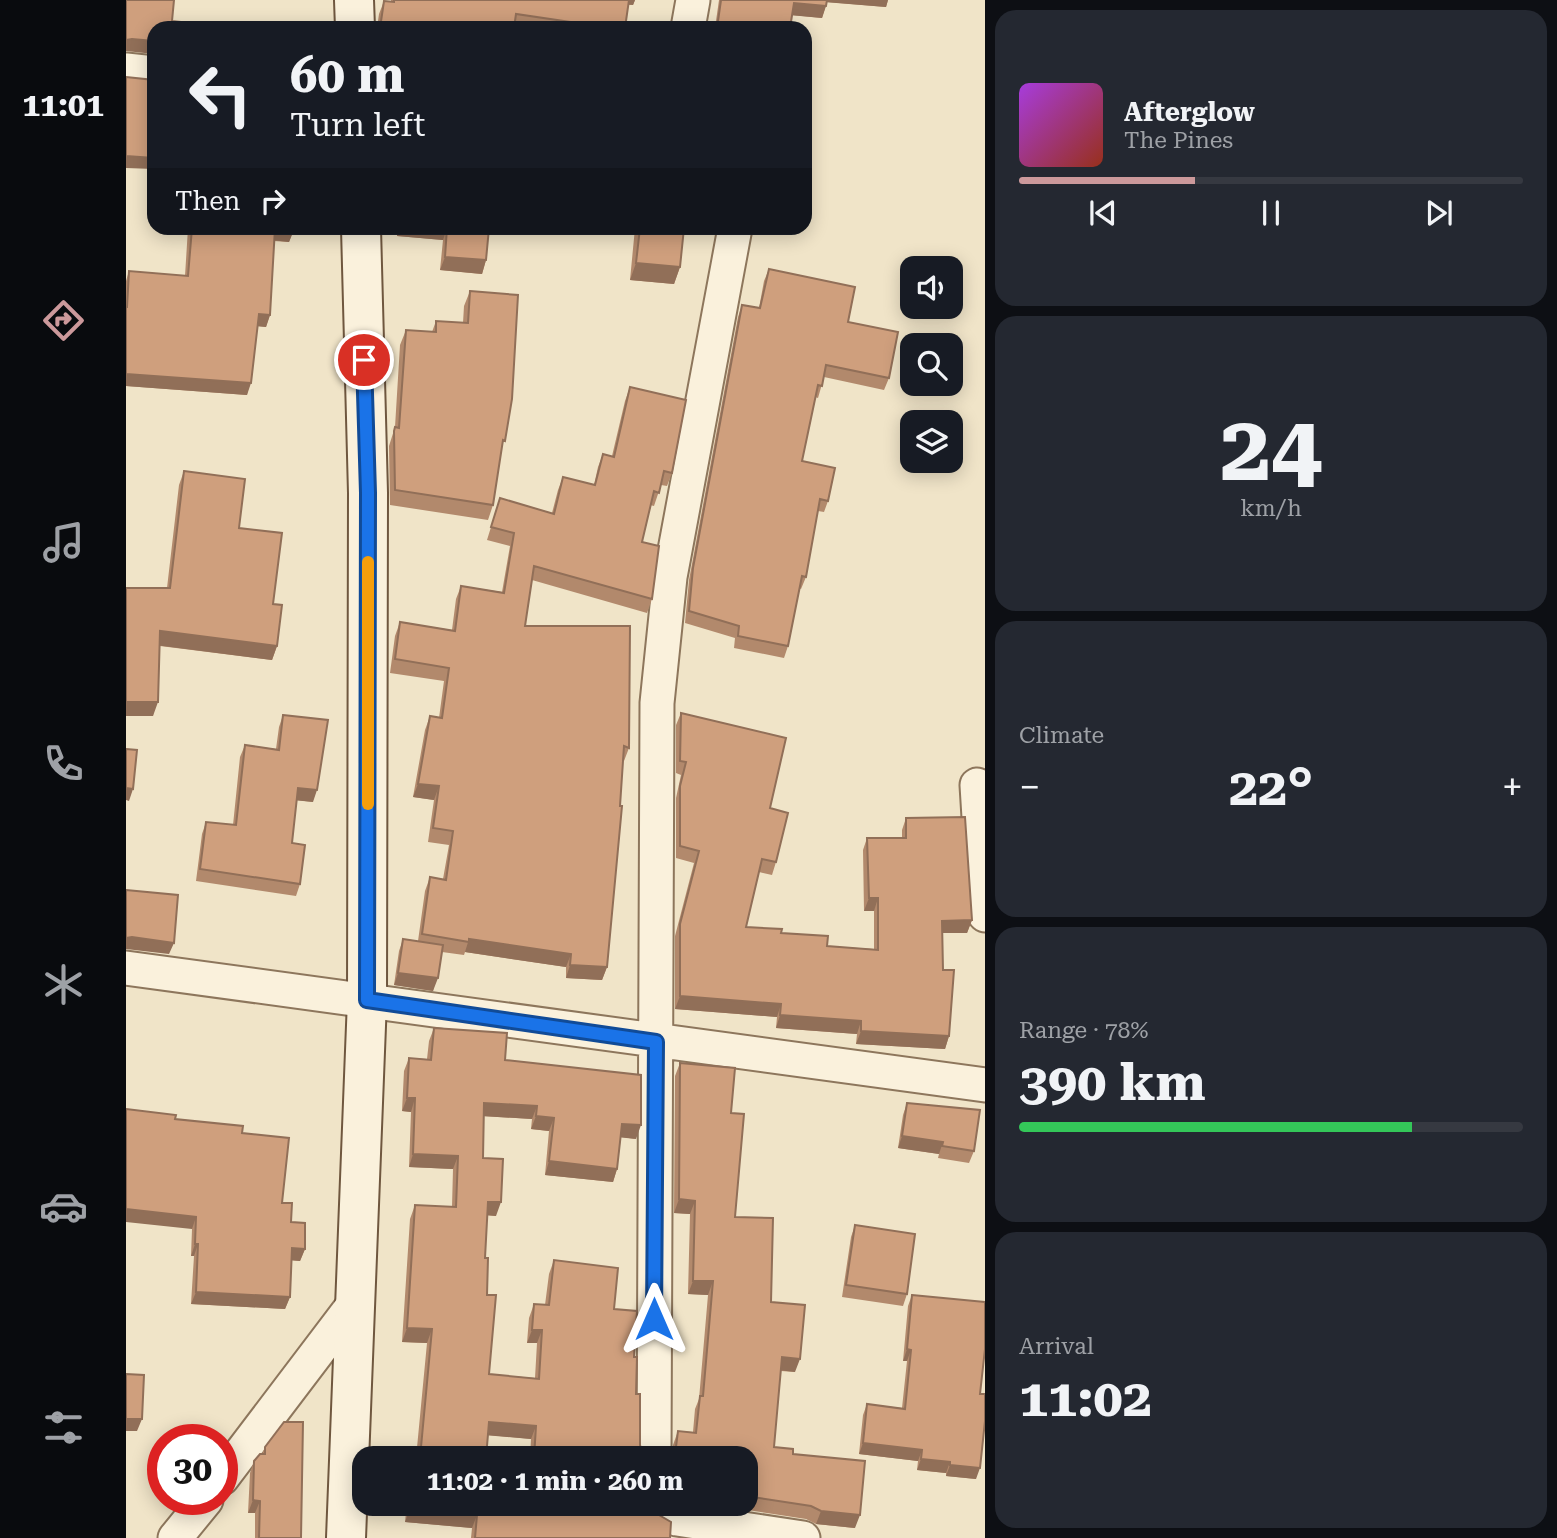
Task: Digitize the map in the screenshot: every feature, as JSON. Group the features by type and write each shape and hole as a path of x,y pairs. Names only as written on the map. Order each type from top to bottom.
{"street":[{"path":"354,0 355,21"},
{"path":"689,21 692,0"},
{"path":"126,70 147,72"},
{"path":"352,1531 354,1304 367,1000 368,493 360,235"},
{"path":"654,1446 657,703 670,577 734,235"},
{"path":"977,785 985,915"},
{"path":"126,968 985,1085"},
{"path":"238,1457 354,1304"},
{"path":"175,1538 194,1515"},
{"path":"668,1516 803,1538"}],"building":[{"path":"126,0 174,0 172,21 147,21 147,40 126,40"},
{"path":"629,0 626,21 564,21 516,14 515,21 381,21 384,1"},
{"path":"721,0 827,0 826,6 794,3 791,21 718,21"},
{"path":"126,77 147,79 147,158 126,156"},
{"path":"191,235 275,235 270,315 259,314 251,383 126,374 129,271 188,276"},
{"path":"447,235 488,235 486,260 445,257"},
{"path":"639,235 683,235 680,267 636,263"},
{"path":"769,269 855,287 848,322 898,332 889,378 826,365 822,386 818,385 802,461 835,468 828,501 820,499 806,577 802,576 788,646 738,636 739,626 689,611 693,568 742,305 760,308"},
{"path":"470,291 518,295 512,399 493,505 395,490 394,431 395,427 399,428 406,330 436,332 436,321 468,323"},
{"path":"630,387 686,400 672,473 664,471 659,493 654,491 642,542 659,546 652,599 534,566 525,626 630,626 629,748 624,746 622,806 607,967 570,965 571,954 422,934 430,877 446,880 453,831 433,828 439,786 418,784 430,716 442,718 449,668 395,659 400,622 455,631 461,586 504,593 514,533 491,527 500,498 554,514 563,477 595,485 603,454 614,457"},
{"path":"184,471 245,479 239,528 282,533 273,604 282,605 277,646 160,631 158,702 126,702 126,588 170,588"},
{"path":"681,713 786,738 770,808 788,813 776,862 762,859 746,927 782,929 781,933 828,936 827,946 878,950 878,898 869,898 867,838 906,838 906,818 965,817 972,920 942,921 943,970 954,970 949,1036 861,1031 861,1021 780,1015 781,1004 680,996 680,924 699,851 680,846 680,786 686,762 680,761"},
{"path":"283,715 328,720 317,790 298,788 292,843 305,845 300,884 200,869 206,822 236,825 245,745 279,750"},
{"path":"126,749 137,750 133,789 126,788"},
{"path":"126,890 178,895 174,943 126,938"},
{"path":"403,939 443,945 438,978 398,973"},
{"path":"434,1028 507,1033 505,1060 641,1075 641,1125 622,1124 617,1169 549,1161 554,1118 536,1116 537,1106 484,1103 483,1158 503,1159 501,1202 488,1202 485,1258 488,1258 487,1295 496,1295 489,1374 539,1379 542,1330 532,1330 534,1304 549,1305 554,1260 618,1268 614,1309 637,1311 634,1357 637,1357 636,1394 640,1394 640,1446 535,1446 536,1426 489,1422 487,1446 421,1446 432,1329 407,1328 415,1205 456,1207 458,1156 413,1154 415,1098 407,1098 409,1058 431,1060"},
{"path":"680,1063 735,1068 731,1113 744,1114 735,1217 773,1218 771,1302 805,1305 800,1359 782,1357 774,1447 793,1449 793,1454 865,1461 860,1515 821,1511 811,1506 758,1498 758,1446 676,1446 678,1431 696,1433 700,1396 703,1396 713,1281 693,1281 695,1201 679,1199"},
{"path":"907,1103 980,1110 974,1151 942,1146 943,1142 902,1136"},
{"path":"126,1109 176,1115 175,1119 243,1126 242,1133 289,1138 282,1203 292,1203 291,1222 305,1223 305,1249 292,1248 290,1297 196,1292 196,1217 126,1209"},
{"path":"855,1225 915,1234 907,1294 846,1285"},
{"path":"912,1295 985,1302 985,1349 980,1394 985,1394 985,1421 980,1468 921,1459 922,1450 863,1443 867,1404 905,1409 911,1350 907,1349"},
{"path":"126,1374 144,1375 142,1419 126,1419"},
{"path":"284,1422 303,1422 301,1538 259,1538 260,1501 253,1500 254,1461 260,1454 265,1454 265,1447"},
{"path":"477,1516 661,1516 671,1522 670,1538 475,1538"}],"slow traffic":[{"path":"368,562 368,804"}],"route":[{"path":"364,360 368,493 367,1000 656,1042 654,1319"}]}
